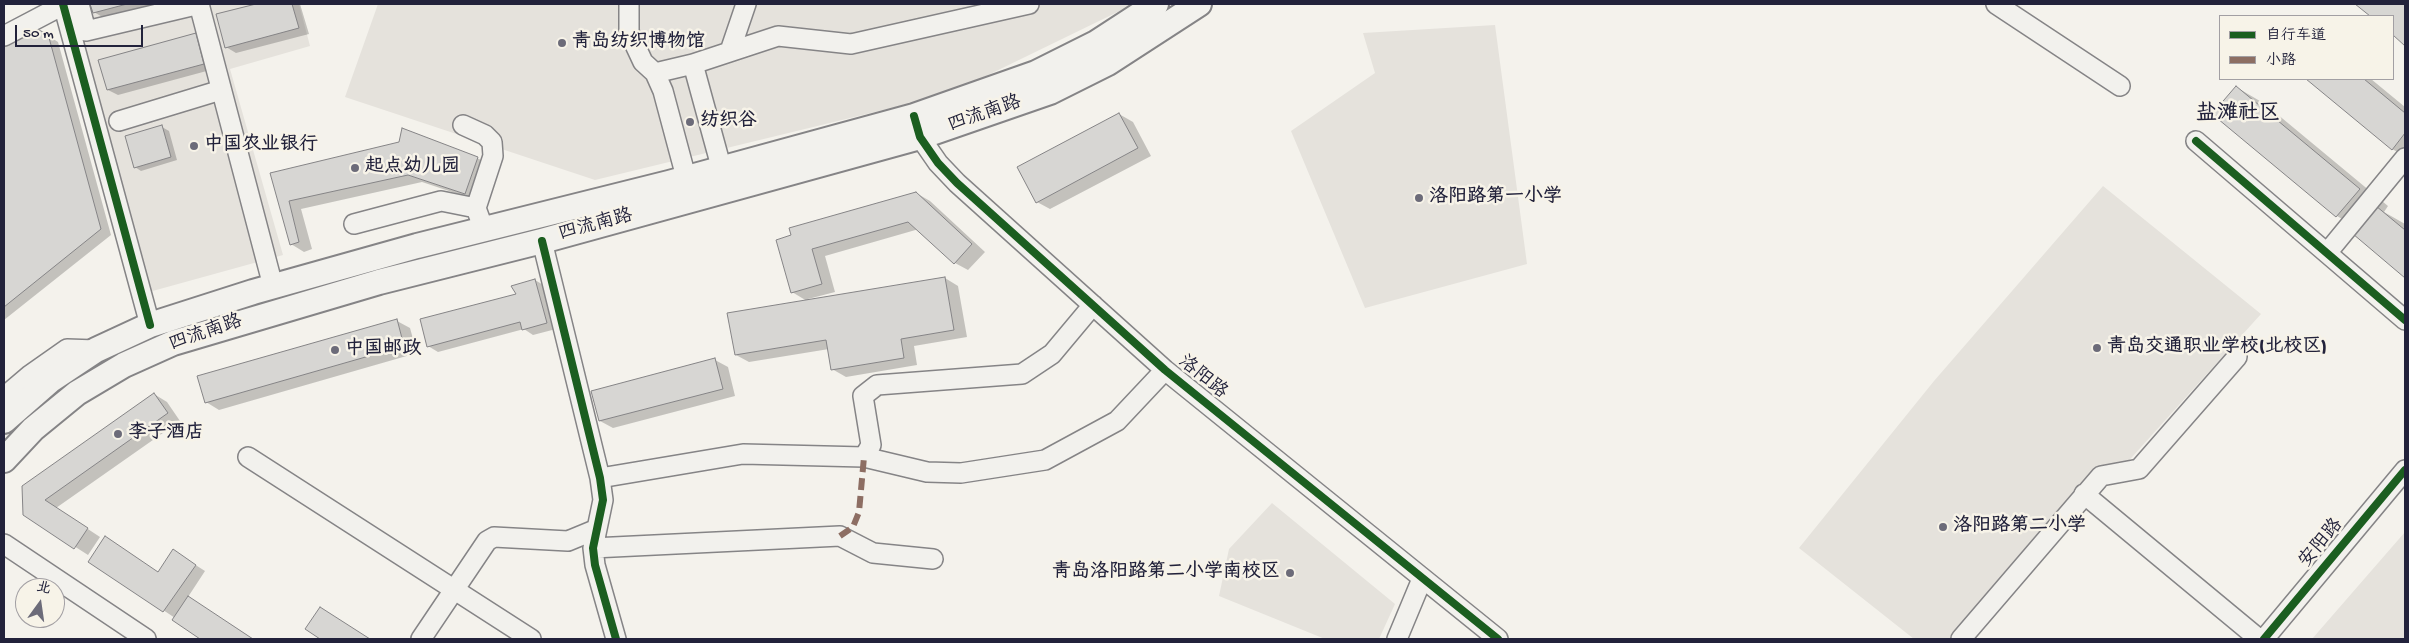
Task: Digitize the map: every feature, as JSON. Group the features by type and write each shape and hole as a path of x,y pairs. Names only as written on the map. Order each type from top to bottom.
{"main road":[{"name":"四流南路","path":"917,126 1036,73 1096,42 1156,4"},
{"name":"四流南路","path":"4,460 33,429 77,393 124,365 173,344 370,284 542,241 690,189 917,126 1050,92 1108,63 1199,4"},
{"name":"四流南路","path":"4,421 51,380 96,350 150,325 273,286 417,246 480,219 690,189"}],"street":[{"path":"69,4 86,31 199,4 273,286"},
{"path":"4,36 69,4"},
{"path":"69,4 150,325"},
{"path":"629,4 629,32 643,62 655,73 663,91 690,189"},
{"path":"730,51 746,4"},
{"path":"655,73 693,64 778,36 850,44 1028,4"},
{"path":"1996,4 2120,86"},
{"path":"693,64 725,179"},
{"path":"118,121 221,90"},
{"path":"354,224 441,201 480,219 493,156 492,142 485,135 463,125"},
{"name":"洛阳路","path":"917,126 938,163 957,183 1165,370 1422,580 1498,639"},
{"path":"2196,141 2405,320"},
{"path":"2327,253 2405,158"},
{"path":"542,241 600,478 603,500 593,548 595,565 616,639"},
{"path":"864,456 871,445 863,396 877,385 1022,374 1052,354 1093,305"},
{"path":"4,397 30,375 67,349 96,350"},
{"path":"1962,639 2101,476 2139,469 2237,357"},
{"path":"600,478 743,454 864,456 927,472 961,473 1044,460 1117,421 1165,370"},
{"path":"248,457 531,639"},
{"name":"安阳路","path":"2264,639 2405,470"},
{"path":"2084,494 2259,639"},
{"path":"421,639 487,542 494,536 568,541 597,529"},
{"path":"593,548 840,536 882,556 933,559"},
{"path":"4,544 146,639"},
{"path":"1397,639 1422,580"}],"shaded area":[{"path":"69,4 299,4 310,46 230,69 283,255 149,292"},
{"path":"378,4 1134,4 949,94 595,180 345,97"},
{"name":"洛阳路第一小学","path":"1495,25 1527,264 1365,308 1291,131 1375,73 1363,33"},
{"path":"2103,186 2261,314 1968,639 1914,639 1799,548 1934,381"},
{"name":"青岛洛阳路第二小学南校区","path":"1272,503 1395,604 1379,639 1325,639 1219,596 1229,549"},
{"path":"2405,532 2405,639 2312,639"}],"building":[{"path":"90,4 127,4 93,13"},
{"path":"256,4 292,4 299,28 225,48 216,14"},
{"path":"2355,4 2405,4 2405,46 2394,36 2394,15 2369,15"},
{"path":"29,26 48,34 101,229 4,307 4,39"},
{"path":"196,33 204,64 107,90 98,60"},
{"path":"2307,80 2365,80 2405,113 2405,133 2392,150"},
{"path":"2236,86 2360,189 2336,217 2212,114"},
{"path":"1119,113 1138,148 1036,203 1017,167"},
{"path":"162,125 171,157 134,168 125,136"},
{"path":"402,128 478,157 465,194 408,175 289,201 299,242 290,245 270,173 399,142"},
{"path":"916,192 972,244 954,264 908,222 812,249 822,284 791,293 776,240 791,235 789,228"},
{"path":"2376,206 2405,230 2405,278 2353,234"},
{"path":"945,277 954,330 901,339 904,358 831,370 826,340 735,355 727,313"},
{"path":"535,279 547,323 522,330 520,322 427,347 420,319 516,294 511,286"},
{"path":"397,319 404,346 205,403 197,376"},
{"path":"715,358 723,389 599,421 591,391"},
{"path":"154,393 168,413 45,500 88,528 74,549 23,515 22,486"},
{"path":"105,536 158,572 173,549 196,565 163,612 88,562"},
{"path":"188,596 253,639 200,639 172,620"},
{"path":"320,607 370,639 320,639 305,629"}],"marked path":[{"path":"840,536 853,527 859,512 864,457"}],"cycle path":[{"path":"63,4 150,325"},
{"path":"914,116 920,137 938,163 957,183 1165,370 1498,639"},
{"path":"2196,141 2405,320"},
{"path":"542,241 600,478 603,500 593,548 595,565 616,639"},
{"path":"2264,639 2405,470"}],"place":[{"name":"青岛纺织博物馆","path":"562,43"},
{"name":"纺织谷","path":"690,122"},
{"name":"中国农业银行","path":"194,146"},
{"name":"起点幼儿园","path":"355,168"},
{"name":"洛阳路第一小学","path":"1419,198"},
{"name":"青岛交通职业学校(北校区)","path":"2097,348"},
{"name":"中国邮政","path":"335,350"},
{"name":"李子酒店","path":"118,434"},
{"name":"洛阳路第二小学","path":"1943,527"},
{"name":"青岛洛阳路第二小学南校区","path":"1290,573"}],"district":[{"name":"盐滩社区","path":"2238,115"}]}
